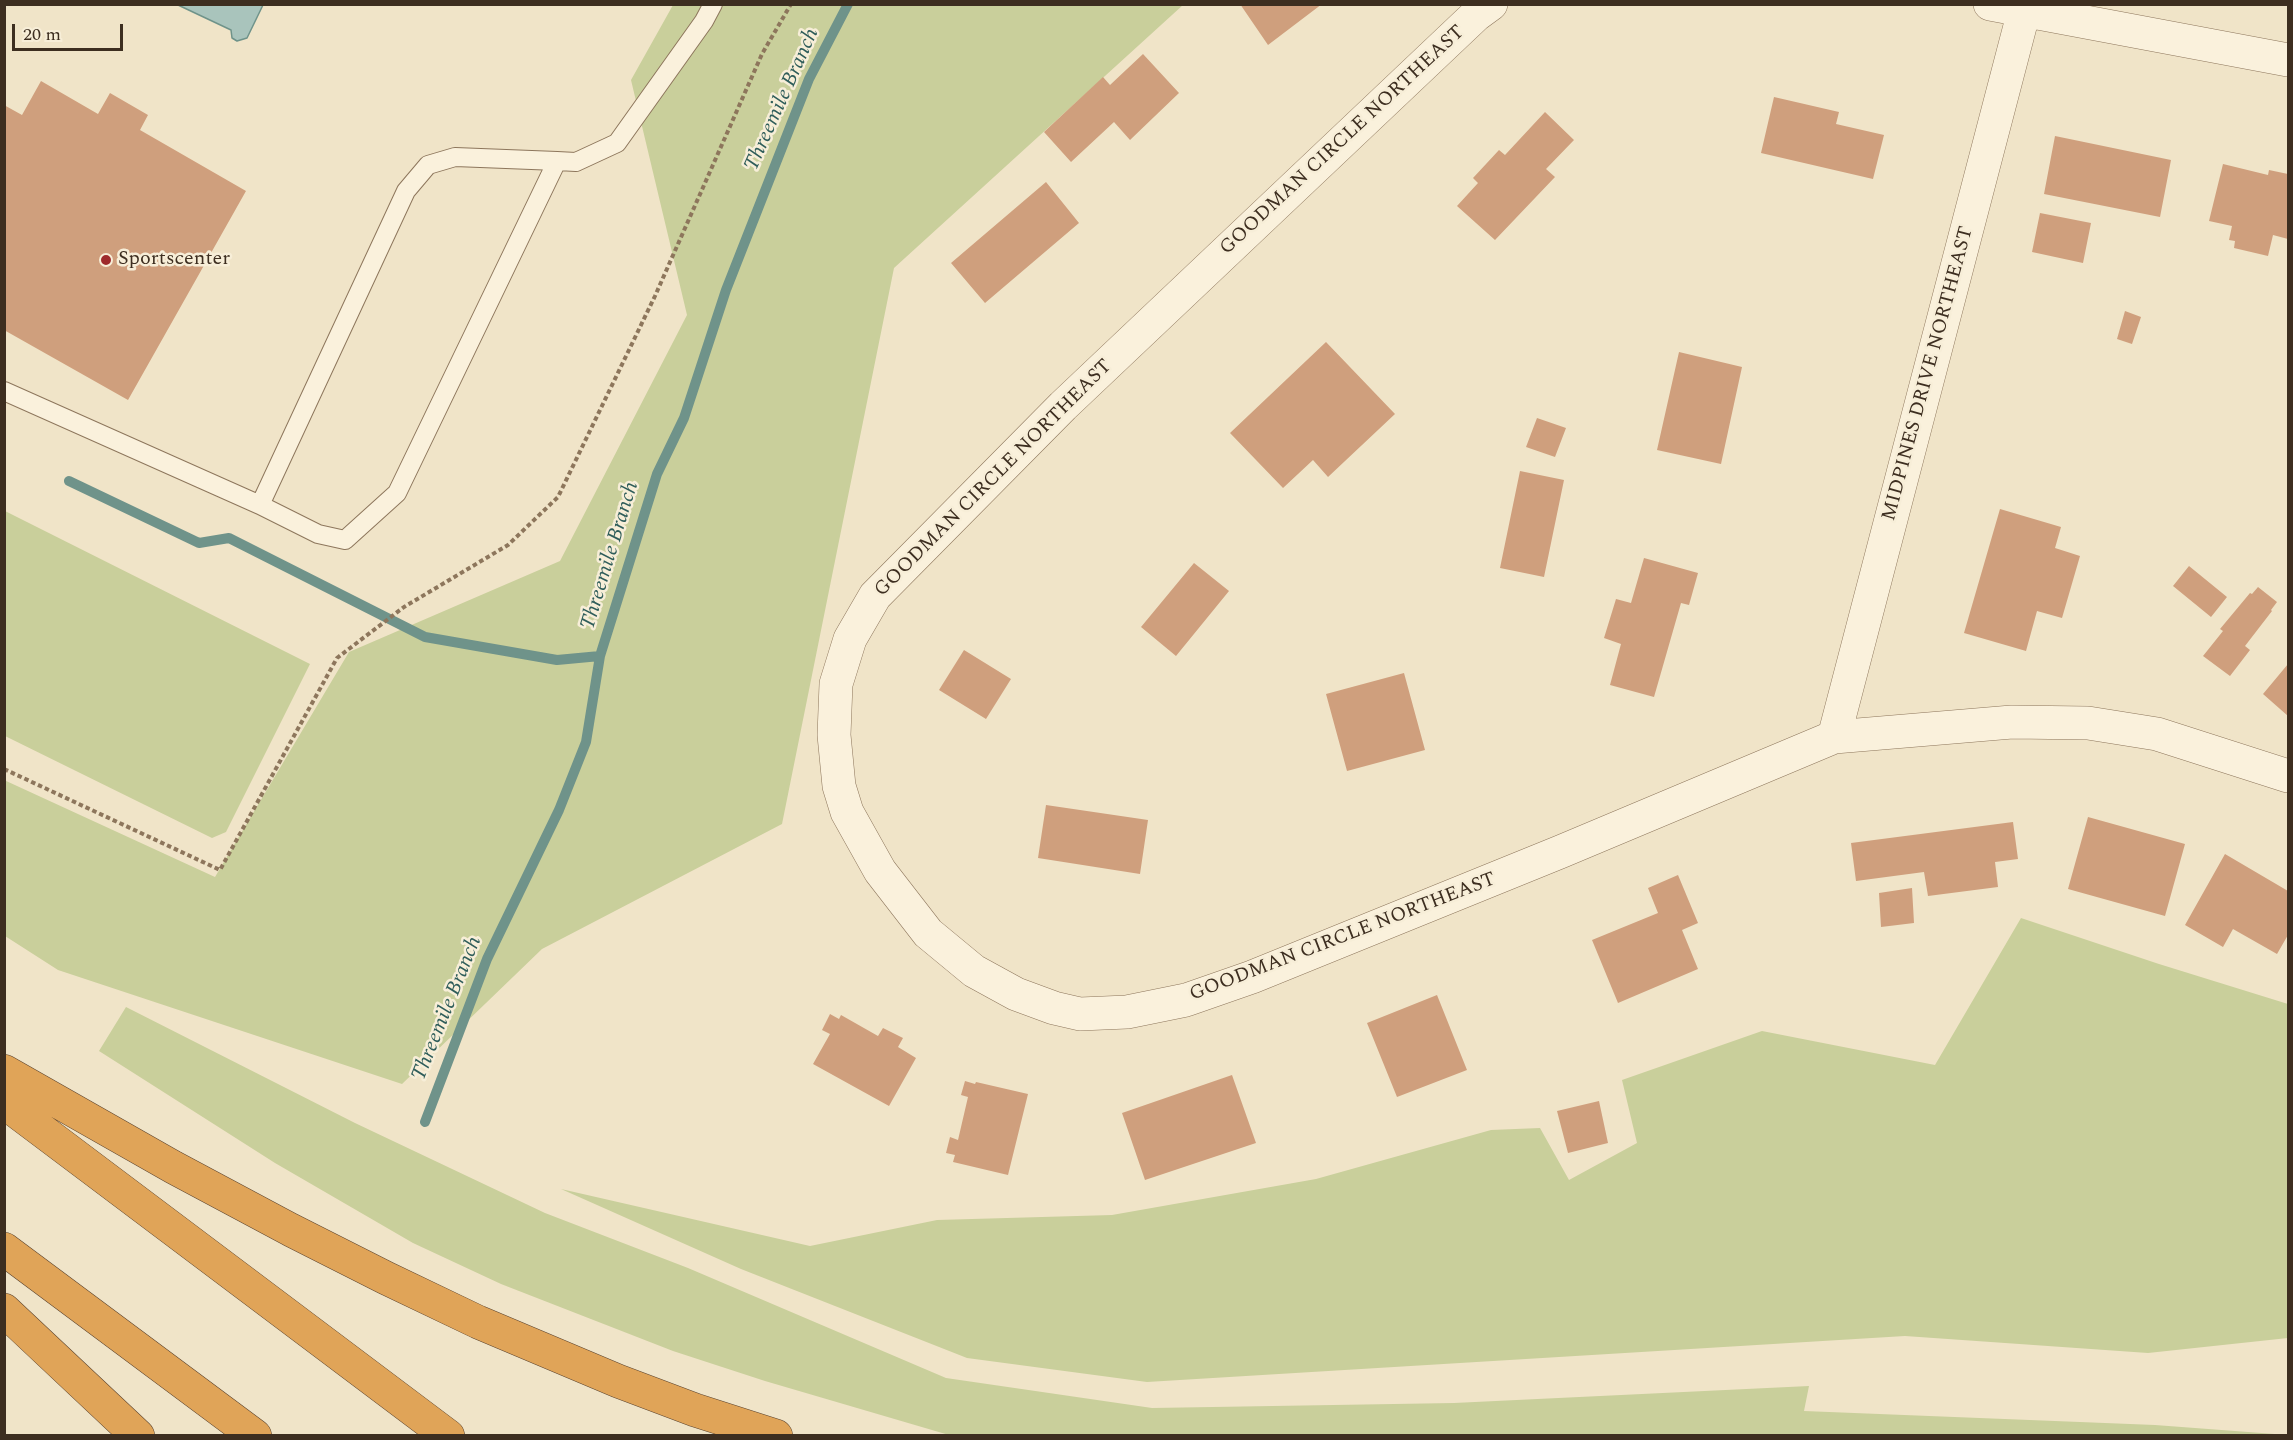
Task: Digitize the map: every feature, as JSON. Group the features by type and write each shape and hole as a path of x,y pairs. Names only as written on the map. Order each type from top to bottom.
{"highway":[{"path":"4,1071 173,1167 364,1267 447,1307 618,1381 695,1410 776,1436"},
{"path":"4,1102 448,1436"},
{"path":"4,1249 255,1436"},
{"path":"4,1310 138,1436"}],"street":[{"name":"GOODMAN CIRCLE NORTHEAST","path":"1491,4 1476,15 1071,398 875,596 850,639 836,684 834,735 839,786 847,812 880,871 928,933 974,971 1016,994 1054,1008 1080,1014 1127,1012 1186,1000 1252,978 1834,737 2012,722 2088,723 2157,734 2289,776"},
{"path":"1990,4 2289,60"},
{"name":"MIDPINES DRIVE NORTHEAST","path":"1834,737 2024,11"}],"lane":[{"path":"260,505 406,191 428,165 455,157 576,162 617,143 704,21 713,4"},
{"path":"4,391 260,505 318,534 345,540 397,493 557,161"}],"path":[{"path":"4,769 220,870 337,658 404,607 508,545 558,498 655,296 762,54 790,4"}],"green space":[{"path":"673,5 1183,5 894,268 782,824 542,949 402,1084 58,970 5,936 4,780 215,877 349,652 560,561 687,315 631,80"},
{"path":"5,511 310,664 226,832 212,838 5,736"},
{"path":"2021,918 2288,1004 2288,1338 2148,1353 1905,1336 1147,1382 967,1358 741,1269 561,1189 810,1246 937,1220 1112,1215 1316,1179 1491,1130 1540,1128 1569,1180 1637,1143 1622,1080 1762,1031 1935,1065"},
{"path":"126,1007 355,1123 545,1213 688,1268 946,1378 1152,1408 1454,1403 1809,1386 1804,1411 2155,1425 2288,1435 949,1435 765,1381 673,1351 501,1284 413,1243 275,1163 99,1051"}],"water":[{"path":"178,5 263,5 247,38 237,41 232,38 231,30"}],"building":[{"path":"1240,4 1322,4 1268,45"},
{"path":"1143,54 1179,93 1130,140 1114,122 1071,162 1044,132 1103,77 1110,85"},
{"name":"Sportscenter","path":"41,81 98,114 110,93 148,115 140,130 246,191 128,400 4,330 4,105 22,115"},
{"path":"1774,97 1839,112 1836,124 1884,135 1873,179 1761,153"},
{"path":"1545,112 1574,140 1546,169 1555,177 1495,240 1457,206 1478,183 1473,178 1499,150 1505,155"},
{"path":"2055,136 2171,160 2160,217 2044,194"},
{"path":"2223,164 2268,175 2269,170 2288,174 2288,239 2273,235 2268,256 2234,248 2235,241 2229,240 2232,226 2209,221"},
{"path":"1046,182 1079,223 985,303 951,263"},
{"path":"2040,213 2091,223 2083,263 2032,252"},
{"path":"2125,311 2141,317 2132,344 2117,339"},
{"path":"1326,342 1395,414 1328,477 1313,460 1283,488 1230,433"},
{"path":"1679,352 1742,367 1721,464 1657,450"},
{"path":"1537,418 1566,428 1555,457 1526,447"},
{"path":"1520,471 1564,480 1544,577 1500,568"},
{"path":"2000,509 2061,527 2055,548 2080,556 2062,618 2037,611 2026,651 1964,633"},
{"path":"1644,558 1698,573 1689,605 1681,603 1654,697 1610,685 1621,644 1604,638 1616,599 1631,603"},
{"path":"1194,563 1229,591 1176,656 1141,627"},
{"path":"2189,566 2227,597 2211,617 2173,586"},
{"path":"2258,587 2277,602 2245,646 2250,650 2230,676 2203,656 2223,631 2220,629 2250,593 2252,594"},
{"path":"964,650 1011,679 986,719 939,690"},
{"path":"2288,664 2288,716 2263,694"},
{"path":"1404,673 1425,750 1347,771 1326,694"},
{"path":"1046,805 1148,820 1140,874 1038,858"},
{"path":"2088,817 2185,844 2165,916 2068,889"},
{"path":"2013,822 2018,859 1995,862 1998,887 1928,896 1924,872 1856,881 1851,843"},
{"path":"2225,854 2288,891 2288,935 2277,954 2233,929 2223,947 2185,925"},
{"path":"1678,875 1698,923 1682,930 1698,969 1618,1003 1592,940 1658,913 1648,888"},
{"path":"1912,888 1914,923 1881,927 1879,893"},
{"path":"1437,995 1467,1070 1397,1097 1367,1023"},
{"path":"830,1014 839,1019 841,1015 878,1036 883,1028 903,1038 898,1047 916,1058 889,1106 813,1064 830,1034 822,1030"},
{"path":"1232,1075 1256,1143 1145,1180 1122,1113"},
{"path":"965,1081 1028,1094 1008,1175 953,1162 955,1155 946,1153 950,1137 958,1140 968,1097 961,1095"},
{"path":"1599,1101 1608,1143 1568,1153 1557,1111"}],"waterway":[{"name":"Threemile Branch","path":"425,1122 487,959 559,810 586,742 600,656 657,474 684,418 726,290 809,79 848,4"},
{"path":"69,481 199,543 229,538 425,637 557,660 600,656"}],"place":[{"name":"Sportscenter","path":"106,260"}]}
